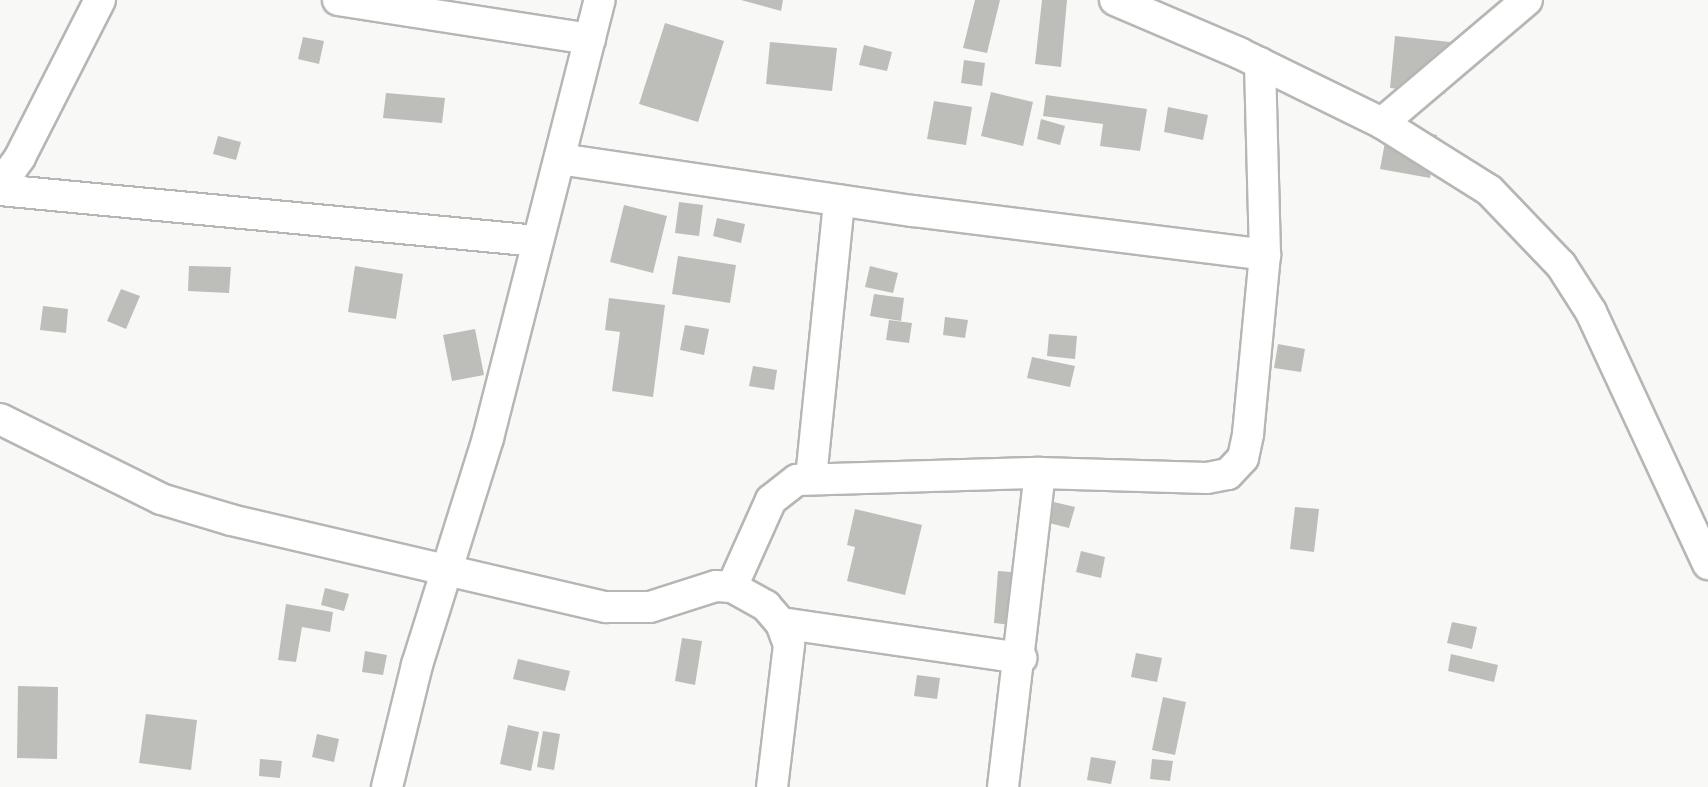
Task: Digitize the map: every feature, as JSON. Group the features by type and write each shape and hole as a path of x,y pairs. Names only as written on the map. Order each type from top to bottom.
{"street":[{"path":"338,0 590,39"},
{"path":"387,787 445,570 488,438 600,0"},
{"path":"1115,0 1260,63 1382,123 1489,190 1561,265 1591,313 1708,564"},
{"path":"1382,123 1527,0"},
{"path":"90,2 20,157 0,188 538,241"},
{"path":"732,587 771,500 782,487 811,478 1040,473 1208,478 1228,474 1243,458 1248,434 1265,256 1260,63"},
{"path":"560,159 839,200 1265,256"},
{"path":"811,478 839,200"},
{"path":"0,419 162,499 231,520 445,570 627,609 650,607 716,586 732,587 766,606 781,623 789,664 772,787"},
{"path":"1003,787 1021,658 1040,473"},
{"path":"781,623 1021,658"}],"building":[{"path":"741,0 783,0 781,11"},
{"path":"975,0 1000,0 987,53 963,48"},
{"path":"1042,0 1067,0 1061,67 1035,64"},
{"path":"665,23 724,41 698,122 639,104"},
{"path":"1395,36 1450,42 1445,94 1390,88"},
{"path":"303,37 324,41 319,64 298,59"},
{"path":"770,42 837,48 832,91 766,84"},
{"path":"864,45 892,52 887,71 859,65"},
{"path":"964,60 985,63 982,86 961,83"},
{"path":"991,92 1033,102 1023,146 981,136"},
{"path":"386,93 445,98 442,123 383,118"},
{"path":"1046,95 1147,109 1140,151 1100,146 1103,124 1043,116"},
{"path":"934,101 972,107 966,145 927,139"},
{"path":"1168,107 1208,115 1203,140 1164,132"},
{"path":"1041,119 1065,126 1060,145 1037,139"},
{"path":"1388,126 1437,135 1430,178 1380,169"},
{"path":"218,136 241,142 236,160 213,154"},
{"path":"679,202 703,205 699,236 675,233"},
{"path":"624,205 667,216 653,273 610,262"},
{"path":"717,218 745,224 741,243 713,236"},
{"path":"678,256 736,265 730,303 672,294"},
{"path":"189,266 231,267 229,293 188,291"},
{"path":"355,266 403,274 396,319 348,312"},
{"path":"870,266 898,273 893,293 865,287"},
{"path":"121,289 140,296 126,329 107,321"},
{"path":"874,294 904,298 901,321 870,316"},
{"path":"609,298 665,305 653,397 612,391 620,332 605,330"},
{"path":"43,306 68,309 66,333 40,330"},
{"path":"945,317 968,320 965,338 943,335"},
{"path":"889,320 912,323 909,343 886,340"},
{"path":"685,325 709,329 704,355 680,350"},
{"path":"475,329 484,375 452,381 443,335"},
{"path":"1049,334 1077,336 1075,359 1047,356"},
{"path":"1278,344 1305,349 1301,372 1274,368"},
{"path":"1032,357 1075,366 1070,387 1027,378"},
{"path":"753,366 777,370 774,390 749,386"},
{"path":"1054,502 1075,507 1069,528 1049,523"},
{"path":"1295,507 1319,509 1314,552 1290,549"},
{"path":"855,509 922,525 905,595 847,581 855,547 847,545"},
{"path":"1081,551 1105,557 1101,578 1076,572"},
{"path":"998,571 1025,573 1021,626 994,623"},
{"path":"325,588 349,594 344,611 321,605"},
{"path":"286,604 333,612 330,632 302,627 296,662 278,660"},
{"path":"1452,622 1477,627 1472,649 1447,643"},
{"path":"682,638 702,641 695,685 675,681"},
{"path":"365,651 387,655 383,675 362,672"},
{"path":"1136,653 1162,658 1157,682 1131,677"},
{"path":"1451,654 1498,665 1494,682 1448,671"},
{"path":"518,659 570,671 565,691 513,679"},
{"path":"917,675 940,678 937,699 914,696"},
{"path":"18,686 58,687 57,759 17,758"},
{"path":"1163,697 1186,702 1175,755 1152,750"},
{"path":"146,714 197,720 191,770 139,763"},
{"path":"508,725 539,732 531,771 500,764"},
{"path":"543,731 560,734 554,770 537,767"},
{"path":"317,734 339,739 334,762 312,757"},
{"path":"1091,757 1116,761 1111,784 1087,780"},
{"path":"260,759 282,761 280,778 259,776"},
{"path":"1152,759 1173,761 1170,781 1150,779"}]}
